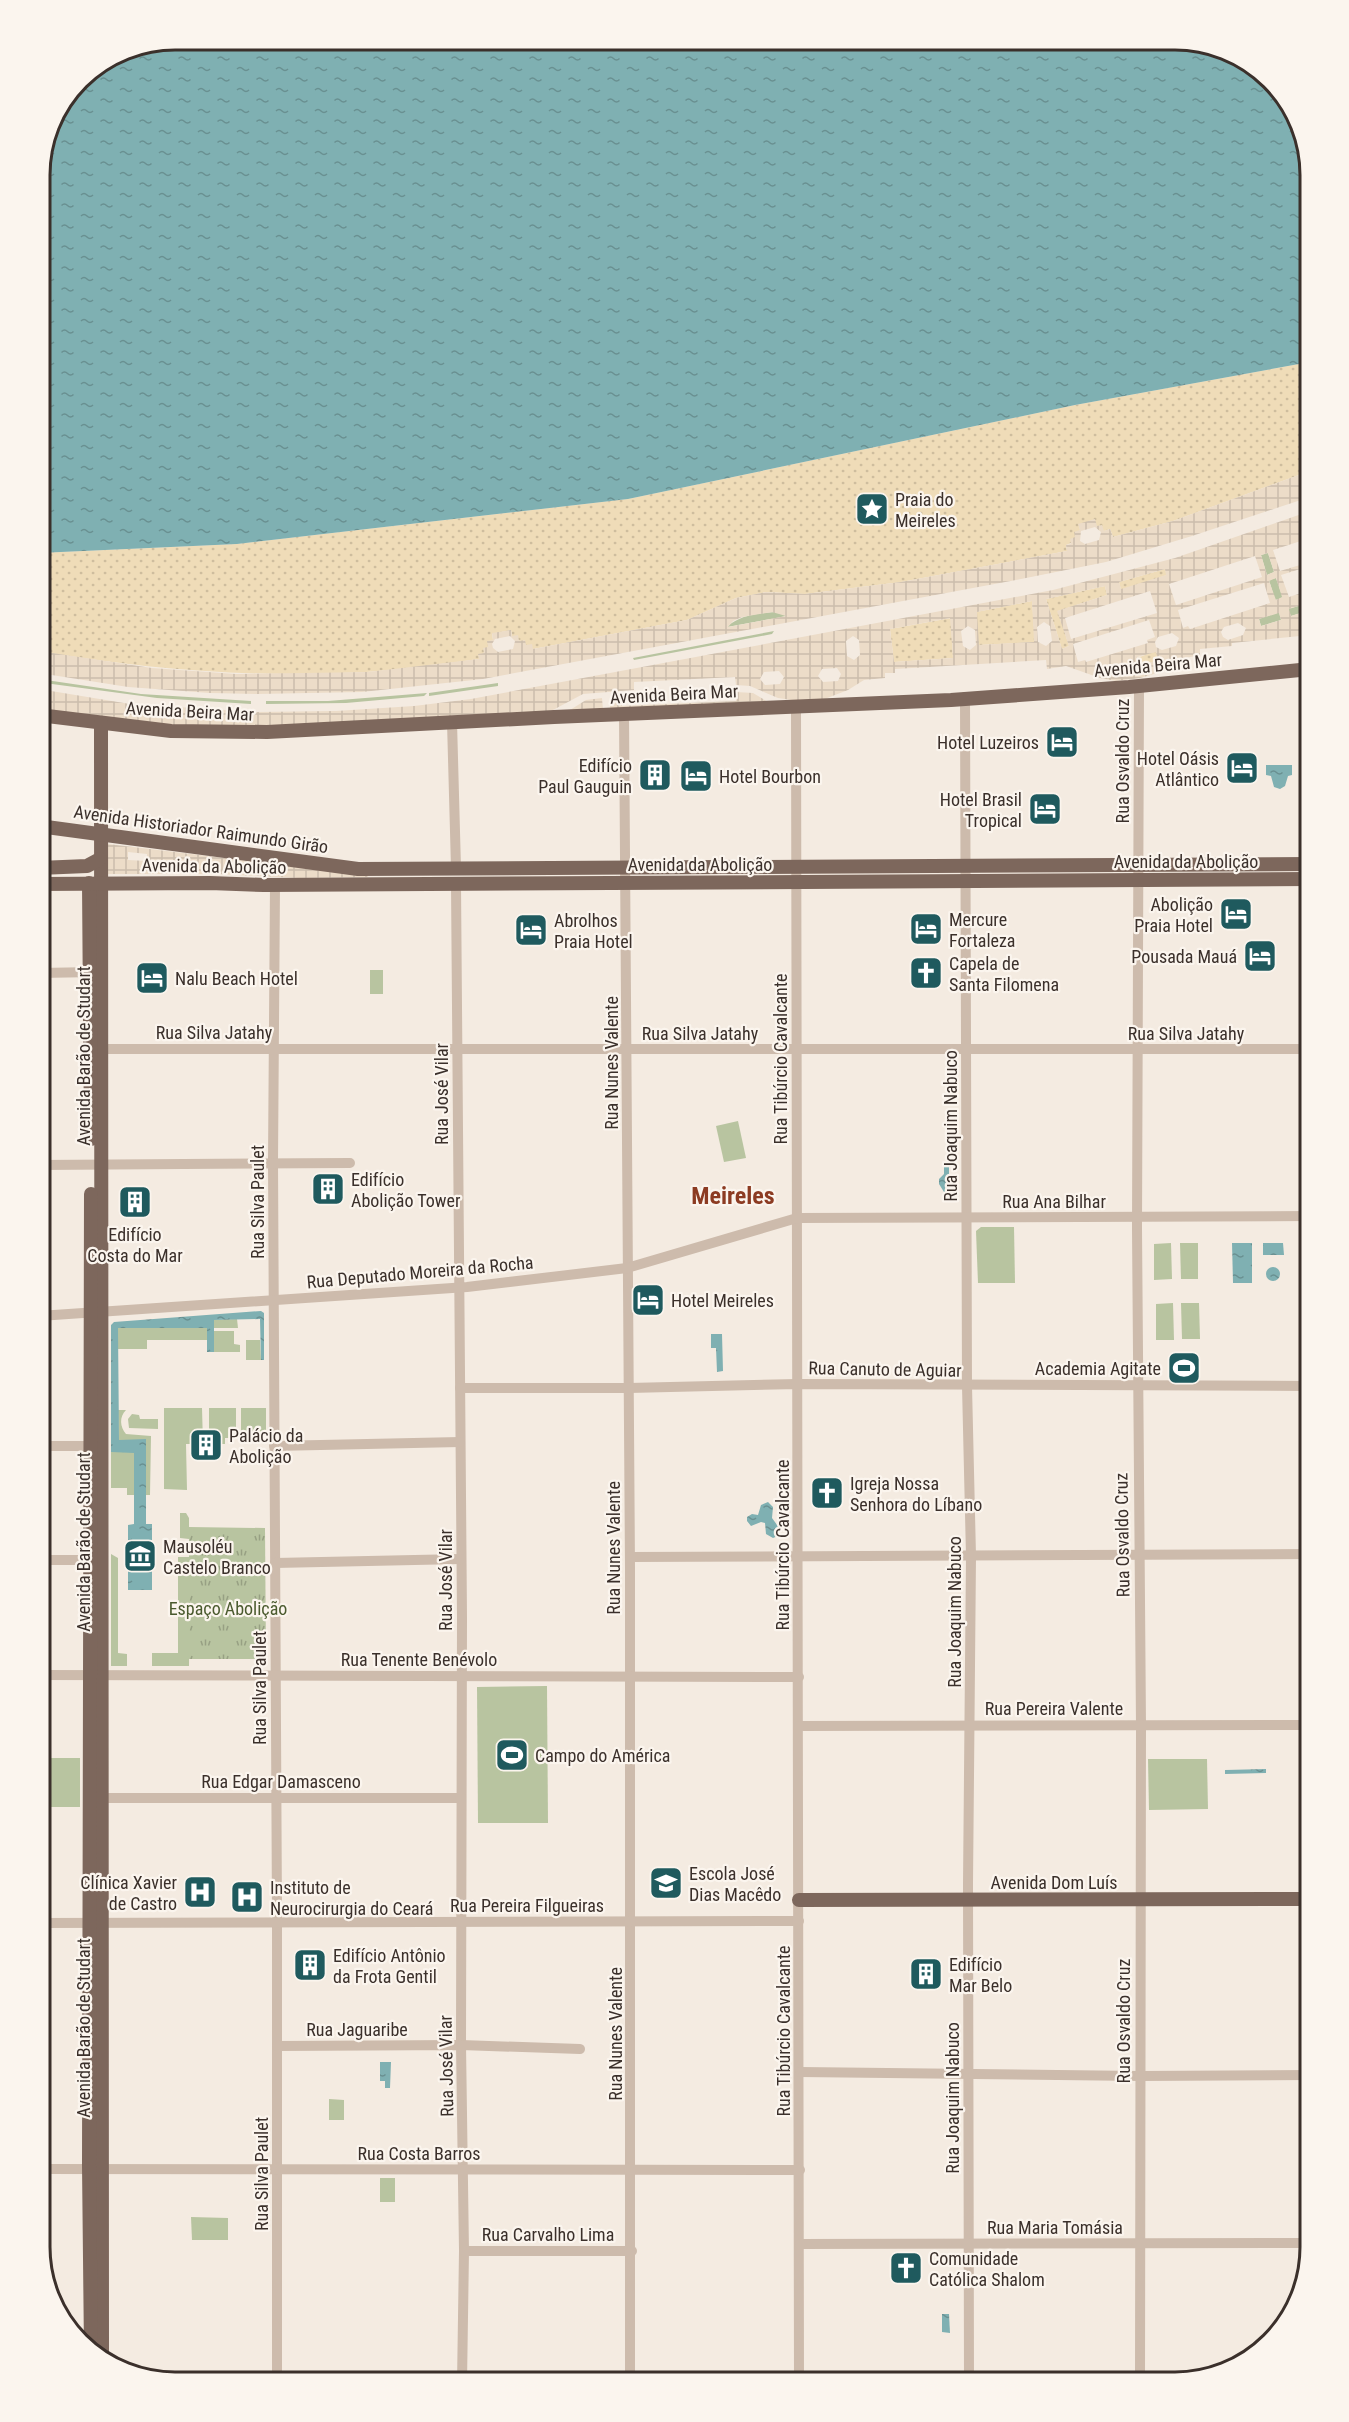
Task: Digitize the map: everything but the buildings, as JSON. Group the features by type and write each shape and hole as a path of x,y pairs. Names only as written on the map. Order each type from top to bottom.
{"main road":[{"name":"Avenida Beira Mar","path":"50,716 171,731 238,733 1139,687 1300,670"},
{"name":"Avenida Barão de Studart","path":"91,2340 96,2169 94,883 100,858 101,723"},
{"name":"Avenida Historiador Raimundo Girão","path":"50,827 358,869"},
{"path":"50,868 87,866 100,858"},
{"name":"Avenida da Abolição","path":"358,869 1300,864"},
{"name":"Avenida da Abolição","path":"50,884 275,885 1300,879"},
{"name":"Avenida Barão de Studart","path":"95,1675 101,1798 96,1923"},
{"name":"Avenida Dom Luís","path":"799,1900 1300,1899"},
{"name":"Avenida Barão de Studart","path":"96,2169 102,2348"}],"street":[{"name":"Rua Osvaldo Cruz","path":"1139,687 1137,1386 1141,1725 1140,2372"},
{"name":"Rua Joaquim Nabuco","path":"965,697 968,1050 967,1386 971,1556 968,1900 969,2372"},
{"name":"Rua Tibúrcio Cavalcante","path":"796,706 799,2372"},
{"name":"Rua Nunes Valente","path":"624,714 630,1557 632,2170 630,2372"},
{"path":"452,722 456,868"},
{"name":"Rua José Vilar","path":"456,884 462,1676 461,2045 464,2170 462,2372"},
{"name":"Rua Silva Paulet","path":"275,885 273,1162 277,2372"},
{"path":"50,973 95,972"},
{"name":"Rua Silva Jatahy","path":"95,1048 1300,1049"},
{"path":"50,1165 350,1163"},
{"name":"Rua Ana Bilhar","path":"797,1218 1300,1216"},
{"name":"Rua Deputado Moreira da Rocha","path":"50,1315 459,1288 627,1268 797,1218"},
{"name":"Rua Canuto de Aguiar","path":"460,1388 629,1389 798,1384 1300,1386"},
{"path":"274,1446 460,1442"},
{"path":"50,1446 96,1446"},
{"path":"630,1557 1300,1554"},
{"path":"275,1563 461,1559"},
{"path":"50,1560 96,1560"},
{"name":"Rua Tenente Benévolo","path":"50,1675 798,1677"},
{"name":"Rua Pereira Valente","path":"799,1726 1300,1725"},
{"name":"Rua Edgar Damasceno","path":"101,1798 461,1798"},
{"name":"Rua Pereira Filgueiras","path":"50,1923 799,1921"},
{"name":"Rua Jaguaribe","path":"277,2046 461,2045 580,2049"},
{"path":"800,2072 1140,2076 1300,2075"},
{"name":"Rua Costa Barros","path":"50,2169 800,2170"},
{"name":"Rua Maria Tomásia","path":"800,2244 1300,2243"},
{"name":"Rua Carvalho Lima","path":"464,2251 632,2251"}],"green space":[{"path":"1268,553 1274,572 1267,575 1261,555"},
{"path":"1276,578 1283,598 1275,600 1269,580"},
{"path":"1300,605 1300,613 1291,616 1288,609"},
{"path":"776,612 787,616 727,627 743,617"},
{"path":"1279,612 1281,620 1261,626 1259,619"},
{"path":"774,631 772,634 634,660 633,658"},
{"path":"50,681 141,694 251,701 251,704 157,698 50,683"},
{"path":"498,683 498,686 429,696 429,693"},
{"path":"427,693 424,696 346,703 266,704 266,701 328,701"},
{"path":"370,970 383,970 383,994 370,994"},
{"path":"738,1121 746,1158 724,1162 716,1126"},
{"path":"981,1227 1014,1227 1015,1283 978,1283 976,1231"},
{"path":"1171,1243 1172,1279 1154,1280 1154,1244"},
{"path":"1180,1243 1198,1243 1198,1279 1181,1279"},
{"path":"1173,1303 1174,1340 1156,1340 1156,1304"},
{"path":"1181,1303 1199,1303 1200,1339 1182,1339"},
{"path":"237,1319 238,1328 214,1328 214,1320"},
{"path":"118,1328 207,1328 207,1340 147,1340 147,1349 118,1349"},
{"path":"214,1331 234,1331 234,1344 240,1345 240,1352 214,1352"},
{"path":"246,1340 260,1340 261,1360 246,1360"},
{"path":"164,1408 202,1408 203,1444 186,1444 187,1490 164,1489"},
{"path":"209,1408 236,1408 236,1438 225,1438 225,1444 209,1444"},
{"path":"241,1408 266,1408 266,1438 241,1438"},
{"path":"118,1410 126,1410 121,1422 126,1434 151,1436 150,1495 146,1495 146,1440 119,1440"},
{"path":"132,1414 139,1415 140,1419 158,1419 158,1429 129,1428 128,1419"},
{"path":"111,1452 134,1452 134,1495 127,1495 127,1488 111,1488"},
{"path":"180,1513 186,1513 189,1518 189,1539 180,1538"},
{"name":"Espaço Abolição","path":"189,1527 265,1528 266,1659 189,1659"},
{"path":"111,1554 118,1558 118,1653 127,1654 127,1666 111,1666"},
{"path":"178,1557 190,1557 189,1666 152,1666 152,1653 178,1653"},
{"name":"Campo do América","path":"547,1686 548,1823 478,1823 477,1687"},
{"path":"50,1758 80,1758 80,1807 50,1807"},
{"path":"1148,1759 1207,1759 1208,1809 1149,1810"},
{"path":"329,2099 344,2100 344,2120 329,2120"},
{"path":"380,2178 395,2178 395,2202 380,2202"},
{"path":"191,2217 228,2218 228,2240 192,2240"}],"sand":[{"name":"Praia do Meireles","path":"1300,364 1300,475 1173,521 1113,537 1110,529 1104,531 1097,526 1079,525 1080,530 1071,543 1066,545 1067,551 901,582 805,594 766,592 736,598 687,620 533,649 512,636 511,630 492,634 493,640 479,659 366,672 284,674 161,668 50,653 50,552 237,544 628,499 1075,405"},
{"path":"1165,569 1167,575 1121,590 1119,582"},
{"path":"1105,586 1107,595 1058,611 1069,646 1062,649 1046,599"},
{"path":"1032,601 1035,642 978,645 976,612"},
{"path":"951,618 953,658 894,662 890,629"},
{"path":"1156,651 1159,660 1140,666 1137,658"},
{"path":"1129,660 1132,669 1112,675 1109,667"}],"shaded area":[{"path":"1300,475 1300,500 1106,562 483,679 362,692 257,694 128,687 50,675 50,653 152,668 236,674 368,672 479,659 478,654 484,653 483,648 488,647 487,641 493,640 492,633 511,630 512,636 518,635 519,641 525,640 526,645 532,644 533,649 687,620 736,598 766,592 805,594 901,582 1067,551 1066,545 1071,544 1070,539 1075,537 1074,532 1080,530 1078,524 1095,519 1097,526 1102,525 1104,531 1110,529 1113,537 1173,521","holes":["1095,527 1101,532 1099,540 1085,544 1080,541 1081,531","772,612 786,616 728,627 733,621 742,617","510,636 515,641 513,649 498,652 493,648 492,644 495,639"]},
{"path":"1300,514 1300,541 1273,550 1280,571 1300,565 1300,569 1281,575 1289,597 1300,593 1300,606 1289,609 1291,616 1300,613 1300,636 1232,643 1232,646 1200,649 1200,655 1180,659 1154,674 1140,678 1116,681 1066,666 1047,669 1046,660 895,669 895,673 885,673 885,678 864,680 848,690 822,700 805,702 778,698 750,686 736,685 735,677 634,682 634,690 583,694 553,710 538,713 256,728 188,728 50,711 50,691 130,704 256,712 336,711 414,706 471,699 1053,590 1175,558","holes":["1268,553 1274,572 1267,575 1261,555","1255,556 1262,577 1176,605 1169,584","1165,569 1166,575 1121,589 1119,582","1276,578 1282,597 1276,600 1269,581","1264,583 1270,603 1190,629 1188,626 1183,628 1178,610","1105,586 1107,595 1057,611 1069,646 1062,649 1046,599","1150,591 1157,613 1071,639 1065,618","1032,601 1034,642 979,645 977,612","1279,613 1281,620 1261,626 1259,619","950,618 953,658 894,662 890,629","1149,620 1155,637 1147,640 1148,643 1086,662 1085,660 1078,662 1073,644","1044,622 1050,626 1052,641 1046,646 1038,642 1037,627","1238,623 1246,628 1243,635 1228,640 1221,632 1224,627","968,626 975,630 976,645 970,650 963,646 961,631","1172,633 1179,638 1176,646 1162,650 1156,647 1155,642 1158,637","853,636 859,640 860,655 854,660 847,656 846,641","1156,652 1158,660 1140,666 1137,657","1129,661 1131,669 1112,675 1110,667","837,668 841,674 838,681 823,682 818,676 822,669","779,671 784,677 780,684 765,685 760,679 764,672"]},
{"path":"736,692 753,693 768,702 610,710 610,698 613,698 614,703 622,702 622,706 736,701"},
{"path":"602,698 603,710 570,710 586,700"},
{"path":"106,845 368,875 368,877 298,878 218,874 107,874","holes":["128,852 147,854 147,861 128,860"]}],"water":[{"path":"174,50 1183,50 1215,56 1244,71 1268,92 1287,119 1293,134 1300,174 1300,364 1075,405 628,499 237,544 50,552 50,166 52,150 66,112 86,86 112,66 134,56"},
{"path":"1266,765 1292,765 1292,775 1288,776 1285,786 1280,789 1274,787 1271,776 1266,775"},
{"path":"944,1164 949,1164 949,1201 944,1201 944,1192 939,1184 939,1179 944,1174"},
{"path":"1232,1243 1252,1243 1252,1283 1233,1283"},
{"path":"1263,1243 1283,1243 1284,1255 1263,1255"},
{"path":"1273,1267 1278,1269 1280,1274 1278,1279 1273,1281 1268,1279 1266,1274 1268,1269"},
{"path":"261,1311 264,1313 264,1360 261,1360 260,1319 214,1320 214,1352 207,1352 207,1328 118,1328 119,1440 146,1439 146,1524 152,1524 152,1590 128,1590 128,1525 134,1524 134,1453 111,1452 111,1325 114,1322"},
{"path":"711,1334 722,1334 723,1371 717,1372 716,1348 711,1348"},
{"path":"768,1502 773,1507 772,1518 780,1529 778,1536 773,1538 766,1534 765,1523 761,1522 751,1526 747,1521 747,1517 752,1514 758,1515 761,1505"},
{"path":"1266,1769 1266,1773 1225,1774 1225,1770"},
{"path":"380,2062 391,2062 390,2088 385,2088 385,2081 380,2081"},
{"path":"942,2314 949,2314 950,2333 942,2332"}],"place":[{"name":"Praia do Meireles","path":"872,509"},
{"name":"Hotel Luzeiros","path":"1062,742"},
{"name":"Hotel Oásis Atlântico","path":"1242,768"},
{"name":"Edifício Paul Gauguin","path":"655,775"},
{"name":"Hotel Bourbon","path":"696,776"},
{"name":"Hotel Brasil Tropical","path":"1045,809"},
{"name":"Abolição Praia Hotel","path":"1236,914"},
{"name":"Mercure Fortaleza","path":"926,929"},
{"name":"Abrolhos Praia Hotel","path":"531,930"},
{"name":"Pousada Mauá","path":"1260,956"},
{"name":"Capela de Santa Filomena","path":"926,973"},
{"name":"Nalu Beach Hotel","path":"152,978"},
{"name":"Edifício Abolição Tower","path":"328,1189"},
{"name":"Edifício Costa do Mar","path":"135,1202"},
{"name":"Hotel Meireles","path":"648,1300"},
{"name":"Academia Agitate","path":"1184,1368"},
{"name":"Palácio da Abolição","path":"206,1445"},
{"name":"Igreja Nossa Senhora do Líbano","path":"827,1493"},
{"name":"Mausoléu Castelo Branco","path":"140,1556"},
{"name":"Campo do América","path":"512,1755"},
{"name":"Escola José Dias Macêdo","path":"666,1883"},
{"name":"Clínica Xavier de Castro","path":"200,1892"},
{"name":"Instituto de Neurocirurgia do Ceará","path":"247,1897"},
{"name":"Edifício Antônio da Frota Gentil","path":"310,1965"},
{"name":"Edifício Mar Belo","path":"926,1974"},
{"name":"Comunidade Católica Shalom","path":"906,2268"}],"district":[{"name":"Meireles","path":"733,1196"}]}
